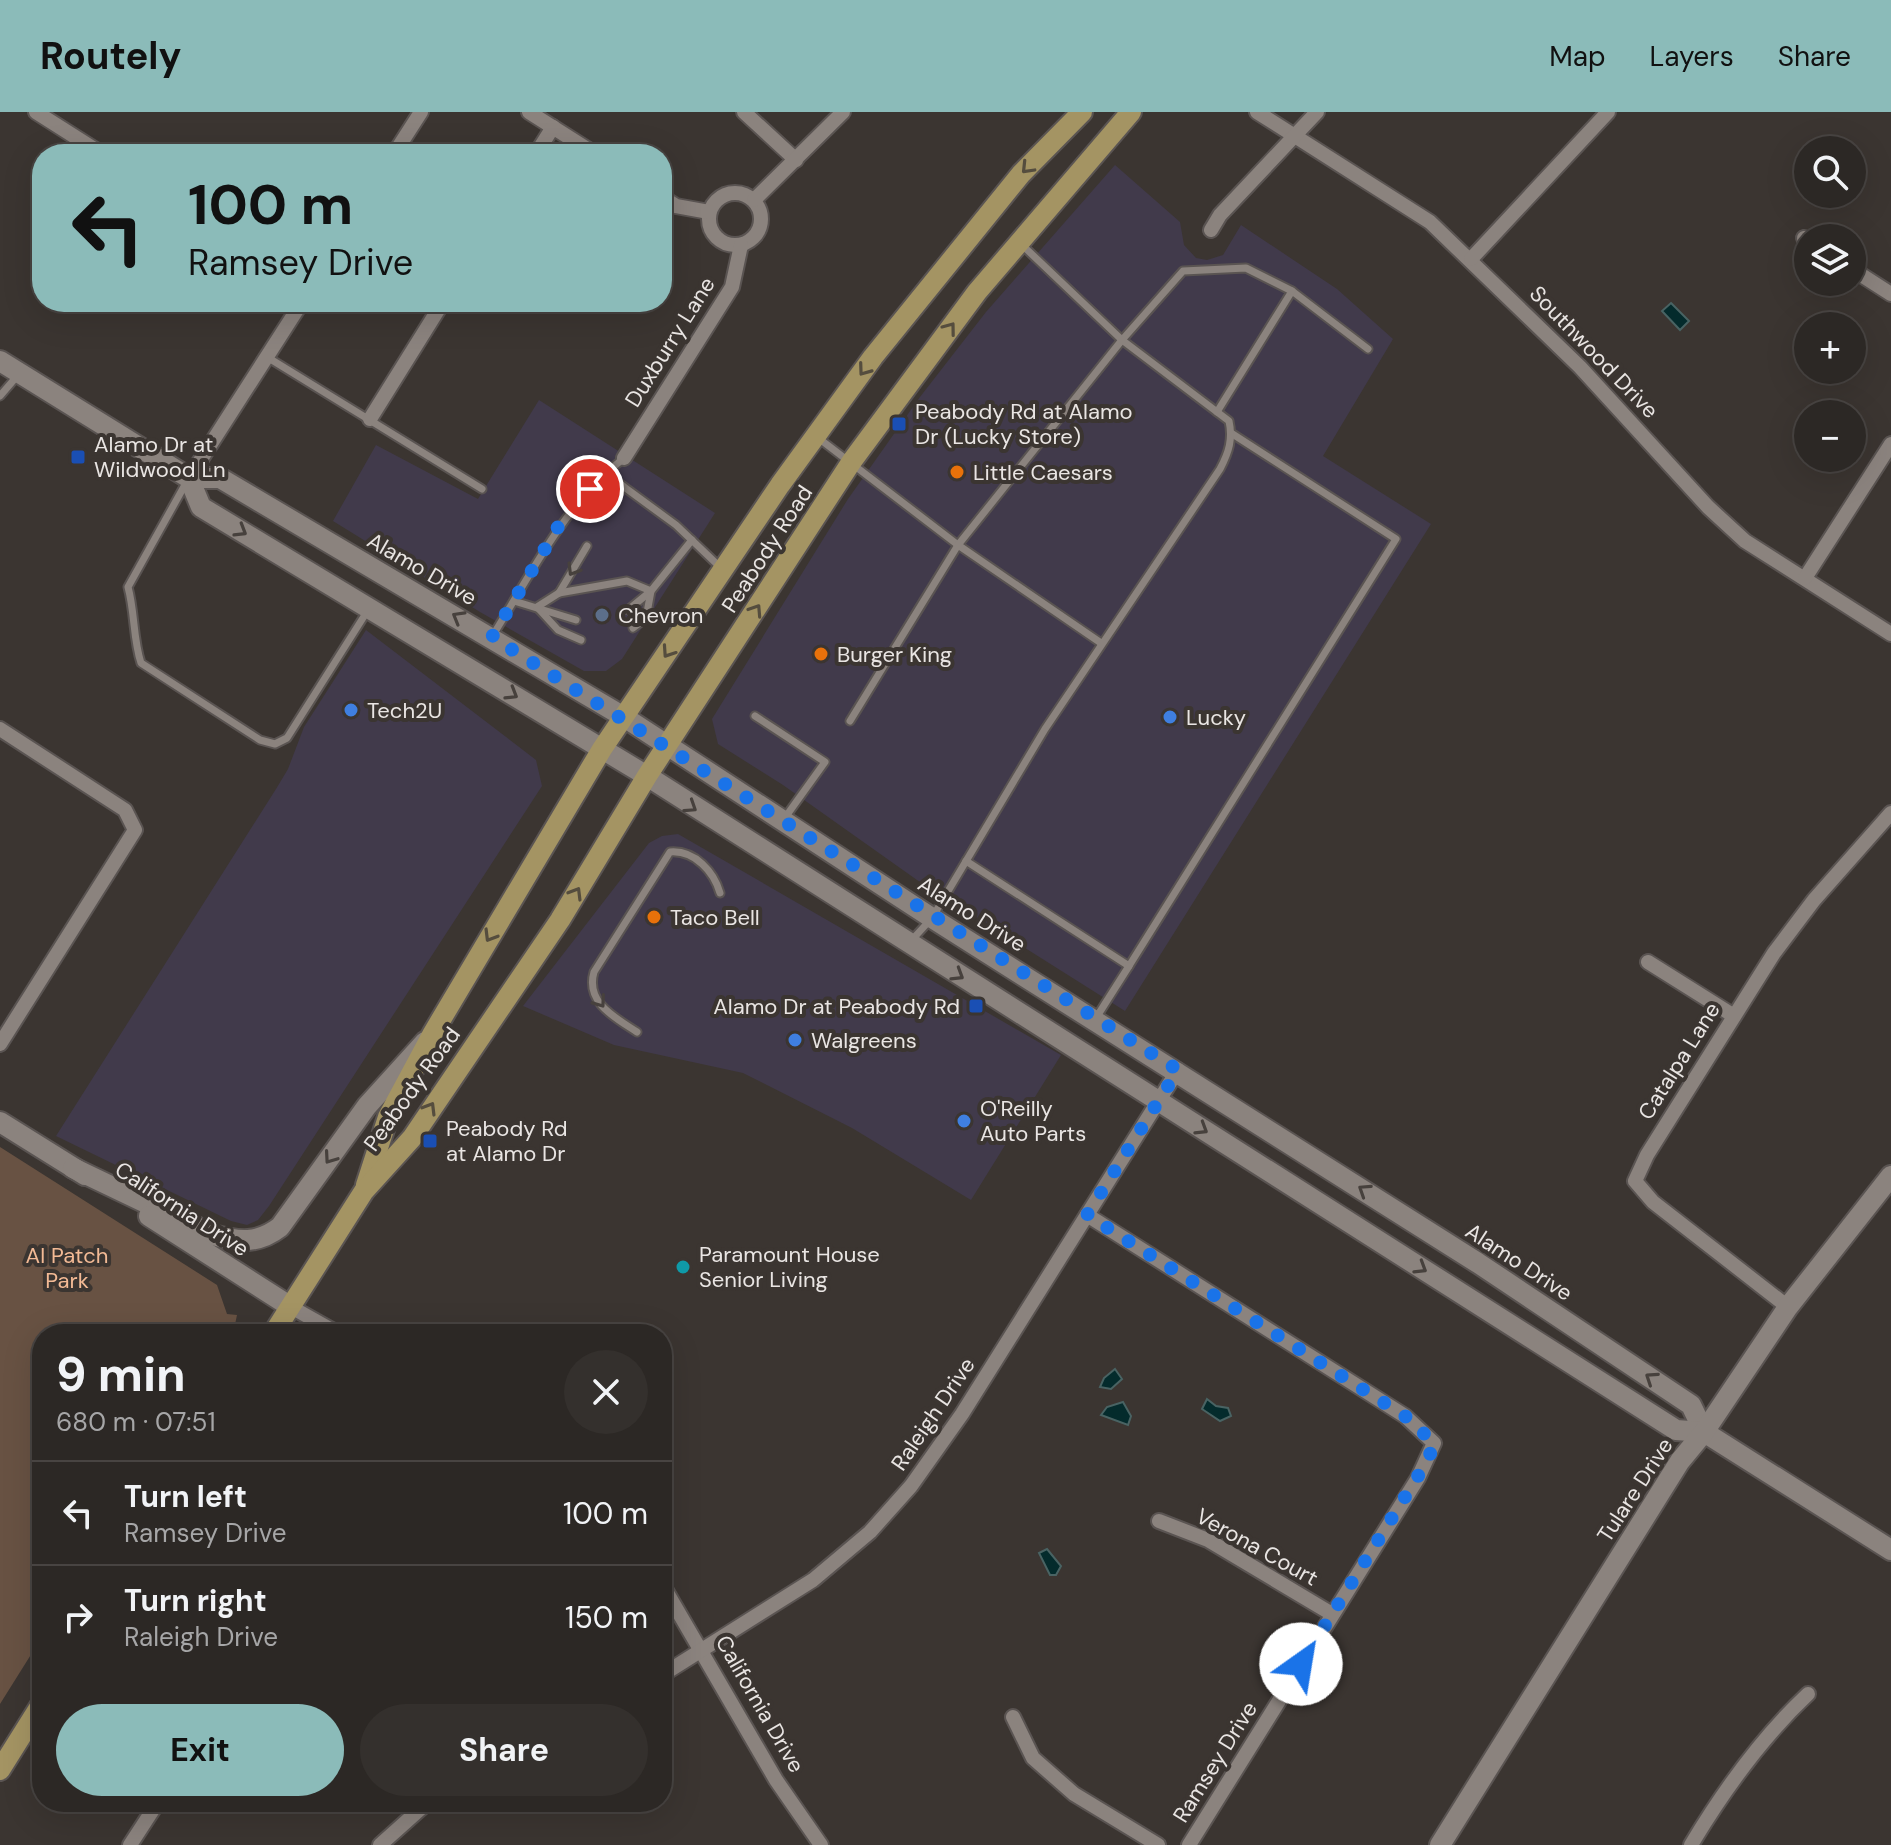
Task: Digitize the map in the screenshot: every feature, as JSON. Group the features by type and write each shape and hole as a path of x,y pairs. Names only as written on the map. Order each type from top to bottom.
{"main road":[{"name":"Peabody Road","path":"364,1191 388,1117 433,1033 602,749 816,436 948,261 1021,174 1082,112"},
{"name":"Peabody Road","path":"280,1324 364,1191 412,1138 560,920 647,776 852,461 941,340 1131,112"},
{"name":"Alamo Drive","path":"0,361 189,478 220,478 624,717 932,918 1178,1070 1691,1405 1704,1432"},
{"name":"Alamo Drive","path":"189,478 201,507 647,776 1676,1430 1704,1432 1891,1550"},
{"path":"73,1168 213,1235 235,1241 262,1239 286,1219 367,1106 433,1033"},
{"name":"California Drive","path":"0,1122 291,1307"},
{"name":"Tulare Drive","path":"1440,1845 1680,1461 1704,1432 1788,1307 1891,1176"},
{"path":"0,1770 32,1719"}],"street":[{"path":"36,112 86,144"},
{"path":"400,144 421,112"},
{"path":"529,112 579,144"},
{"path":"744,112 796,160"},
{"path":"754,200 843,112"},
{"name":"Southwood Drive","path":"1257,112 1292,138 1328,155 1430,222 1580,367 1708,507 1745,541 1891,634"},
{"path":"1211,230 1220,215 1317,112"},
{"path":"1471,259 1608,112"},
{"path":"542,144 553,127"},
{"path":"728,193 742,193 754,200 761,213 761,227 753,239 741,245 727,245 715,237 709,225 709,212 716,200 728,193"},
{"path":"672,203 709,212"},
{"name":"Duxburry Lane","path":"624,458 732,287 741,245"},
{"path":"1866,278 1891,294"},
{"path":"189,478 296,312"},
{"path":"370,419 437,312"},
{"path":"1805,578 1891,444"},
{"path":"0,729 125,810 135,830 0,1044"},
{"name":"Catalpa Lane","path":"1788,1307 1653,1202 1635,1181 1647,1155 1734,1016 1814,900 1891,813"},
{"path":"1648,962 1734,1016"},
{"name":"Raleigh Drive","path":"672,1668 813,1580 870,1532 911,1486 962,1414 1178,1070"},
{"name":"Ramsey Drive","path":"1087,1215 1405,1416 1434,1443 1423,1469 1189,1845"},
{"name":"California Drive","path":"291,1307 321,1324"},
{"name":"Verona Court","path":"1159,1521 1208,1540 1332,1614"},
{"name":"California Drive","path":"672,1601 776,1780 821,1845"},
{"path":"1691,1845 1747,1759 1777,1723 1808,1694"},
{"path":"1013,1717 1033,1758 1074,1794 1158,1845"},
{"path":"130,1845 151,1812"},
{"path":"380,1845 417,1812"}],"lane":[{"path":"909,944 932,918 1101,643 1228,454 1229,421 1122,340 1020,242"},
{"path":"850,721 958,545 1122,340 1183,271 1246,268 1292,291 1368,349"},
{"path":"1217,412 1292,291"},
{"path":"267,357 482,489"},
{"path":"0,396 19,373"},
{"path":"1095,1019 1396,539 1231,433"},
{"path":"816,436 958,545 1101,643"},
{"path":"492,637 558,527 605,473 624,458"},
{"path":"605,473 692,540 723,570"},
{"path":"189,478 128,587 136,614 137,649 141,663 260,740 275,744 287,738 369,608"},
{"path":"609,509 623,486"},
{"path":"628,610 651,591 692,540"},
{"path":"559,593 587,546"},
{"path":"537,607 559,593 627,581 651,591"},
{"path":"633,628 646,618 651,591"},
{"path":"514,601 576,620"},
{"path":"537,607 558,630 581,640"},
{"path":"755,716 825,762 782,821"},
{"path":"637,1032 600,1004 592,989 594,972 670,852 682,853 706,866 713,873 720,893"},
{"path":"966,861 1129,966"}],"shaded area":[{"path":"1115,165 1180,222 1184,245 1196,258 1207,260 1223,255 1241,225 1337,289 1393,339 1323,456 1431,524 1125,1011 917,880 783,785 718,744 712,719 848,499 920,397 986,312"},
{"path":"539,400 715,513 622,659 606,671 584,671 480,612 333,521 376,445 478,499"},
{"path":"366,630 536,760 542,786 269,1206 258,1220 247,1225 231,1221 56,1136 276,789 288,769 304,727"},
{"path":"678,834 1061,1055 971,1200 852,1128 743,1073 614,1045 523,1006 649,843 662,836"}],"green space":[{"name":"Al Patch Park","path":"0,1147 217,1285 227,1314 237,1315 235,1324 32,1324 32,1653 0,1704"}],"water":[{"path":"1671,303 1689,321 1680,330 1662,311"},
{"path":"1115,1369 1122,1379 1111,1389 1100,1387 1104,1378"},
{"path":"1207,1399 1216,1406 1228,1408 1231,1416 1220,1421 1202,1409"},
{"path":"1123,1402 1131,1416 1128,1425 1101,1415 1107,1407"},
{"path":"1047,1549 1061,1566 1056,1575 1050,1575 1039,1553"}],"place":[{"name":"Peabody Rd at Alamo Dr (Lucky Store)","path":"899,424"},
{"name":"Alamo Dr at Wildwood Ln","path":"78,457"},
{"name":"Little Caesars","path":"957,472"},
{"name":"Chevron","path":"602,615"},
{"name":"Burger King","path":"821,654"},
{"name":"Tech2U","path":"351,710"},
{"name":"Lucky","path":"1170,717"},
{"name":"Taco Bell","path":"654,917"},
{"name":"Alamo Dr at Peabody Rd","path":"976,1006"},
{"name":"Walgreens","path":"795,1040"},
{"name":"O'Reilly Auto Parts","path":"964,1121"},
{"name":"Peabody Rd at Alamo Dr","path":"430,1141"},
{"name":"Paramount House Senior Living","path":"683,1267"}],"route":[{"path":"590,489 558,527 492,637 624,717 932,918 1178,1070 1087,1215 1422,1427 1434,1443 1428,1460 1301,1664"}]}
